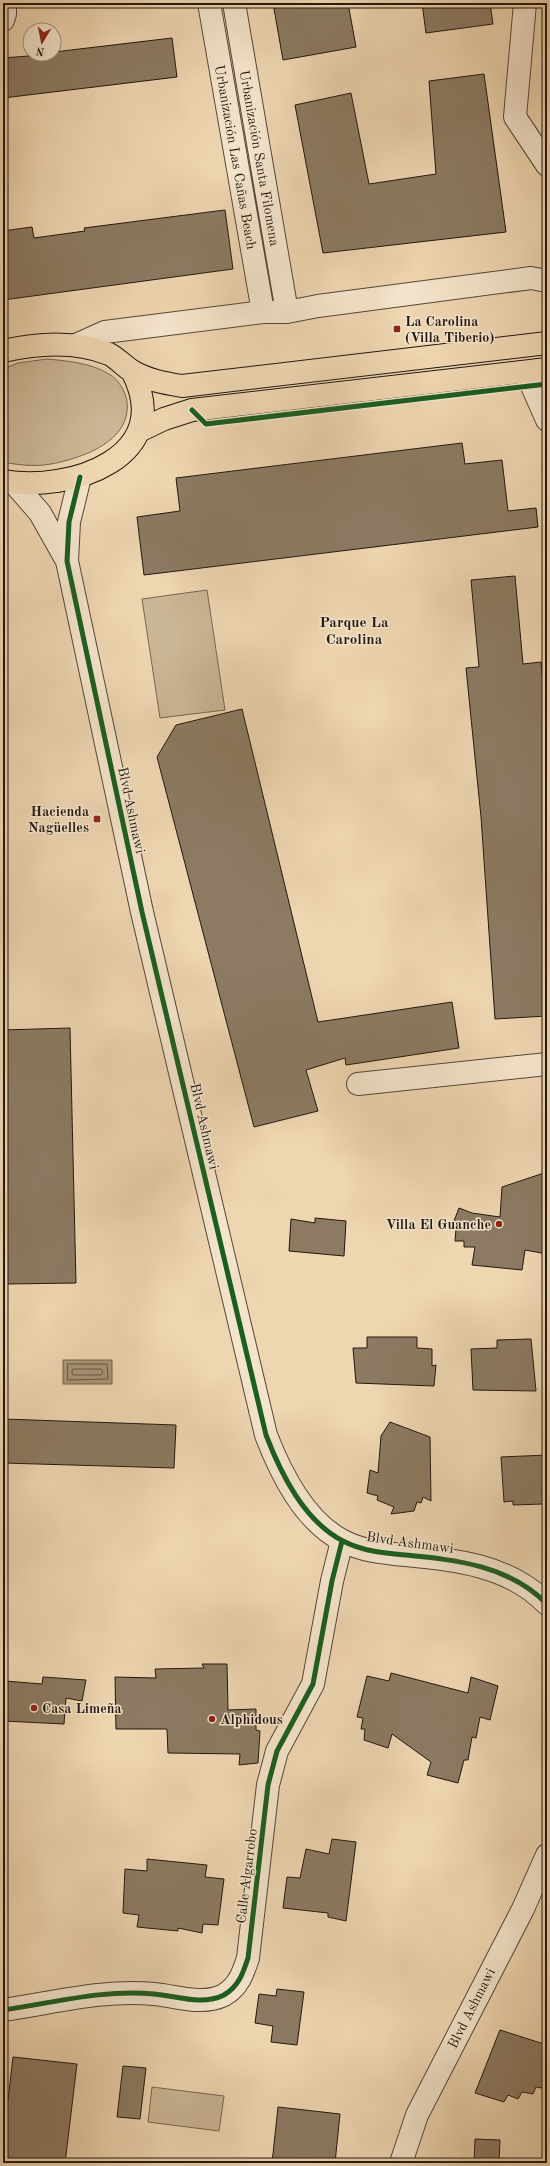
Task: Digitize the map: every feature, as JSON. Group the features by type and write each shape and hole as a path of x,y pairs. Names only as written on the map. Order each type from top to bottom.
{"main road":[{"path":"3,351 24,346 50,344 76,345 110,355 132,371 156,382 182,386 547,343"},
{"path":"139,431 164,419 192,410 547,369"},
{"path":"8,482 58,481 80,477 104,466 128,450 139,431 143,412 142,397 132,371"}],"street":[{"path":"3,20 5,14 5,3"},
{"name":"Urbanización Las Cañas Beach","path":"209,3 263,312"},
{"name":"Urbanización Santa Filomena","path":"234,3 287,312"},
{"path":"525,3 515,117 547,165"},
{"path":"76,345 105,332 263,312 287,312 318,306 531,278 547,281"},
{"path":"522,372 532,386 547,420"},
{"name":"Blvd Ashmawi","path":"80,477 68,522 67,561 142,912 266,1435 273,1454 295,1495 312,1517 342,1541 359,1548 378,1552 475,1564 503,1574 522,1584 547,1604"},
{"name":"Blvd Ashmawi","path":"8,482 40,514 67,561"},
{"path":"358,1084 547,1064"},
{"name":"Calle Algarrobo","path":"3,2010 46,2004 92,1994 153,1994 201,2001 223,1995 240,1982 248,1958 268,1785 277,1751 313,1684 342,1541"},
{"name":"Blvd Ashmawi","path":"401,2163 417,2115 523,1909 547,1856"}],"shaded area":[{"path":"47,359 95,367 109,374 115,379 123,389 127,401 126,415 122,427 114,437 103,445 90,452 64,461 39,465 21,465 3,462 3,369 18,363"},
{"path":"207,590 225,710 160,718 142,599"},
{"path":"152,2087 224,2096 219,2131 148,2122"}],"water":[{"path":"63,1360 112,1360 112,1384 63,1384"}],"building":[{"path":"273,3 348,3 356,47 283,60"},
{"path":"422,3 490,3 493,24 426,33"},
{"path":"172,38 177,77 3,98 3,58 22,57 22,62 62,62 62,51"},
{"path":"484,74 506,232 323,253 295,105 351,93 369,184 436,174 429,81"},
{"path":"225,210 233,269 3,300 3,231 32,227 34,238 85,231 84,228"},
{"path":"462,443 465,464 502,460 508,511 536,508 538,527 144,575 137,517 180,511 176,478"},
{"path":"515,576 523,664 541,662 543,685 547,684 547,1016 495,1019 481,817 466,668 479,667 471,580"},
{"path":"242,709 318,1022 452,1002 459,1048 346,1065 345,1058 306,1070 318,1111 254,1127 157,757 176,725"},
{"path":"70,1028 76,1283 7,1284 3,1030"},
{"name":"Villa El Guanche","path":"547,1172 547,1254 525,1250 522,1270 472,1265 475,1247 464,1247 464,1241 455,1241 456,1229 452,1226 459,1208 472,1213 500,1217 502,1187"},
{"path":"315,1218 346,1221 344,1256 289,1251 291,1219 315,1223"},
{"path":"367,1337 417,1337 417,1348 432,1349 432,1366 436,1365 434,1386 356,1383 353,1348 367,1348"},
{"path":"531,1339 536,1391 473,1390 471,1349 497,1348 497,1340"},
{"path":"3,1419 176,1425 174,1468 3,1463"},
{"path":"390,1422 430,1437 431,1501 423,1497 421,1503 417,1502 414,1511 391,1514 394,1507 377,1500 378,1496 367,1493 370,1470 378,1473 381,1436"},
{"path":"547,1455 547,1489 542,1489 543,1504 513,1505 513,1501 504,1502 501,1457"},
{"name":"Alphidous","path":"202,1664 227,1664 228,1710 256,1709 256,1730 260,1731 258,1763 239,1765 240,1754 168,1753 167,1729 116,1729 115,1677 156,1678 155,1669 204,1668"},
{"path":"391,1673 468,1693 471,1677 498,1686 490,1720 480,1717 476,1738 472,1737 468,1760 464,1760 458,1783 427,1775 431,1762 392,1734 388,1748 364,1740 365,1729 361,1729 363,1718 357,1717 367,1676 389,1681"},
{"name":"Casa Limeña","path":"43,1677 86,1680 82,1701 66,1698 64,1724 3,1721 3,1691 5,1681 42,1684"},
{"path":"332,1839 356,1842 346,1921 328,1917 328,1913 283,1908 287,1877 300,1878 306,1849 329,1854"},
{"path":"147,1859 207,1865 205,1877 224,1879 218,1925 203,1924 202,1933 178,1928 178,1931 137,1927 139,1915 123,1913 125,1869 147,1871"},
{"path":"277,1989 304,1992 297,2045 271,2042 273,2026 255,2023 259,1994 276,1996"},
{"path":"500,2030 547,2045 547,2074 542,2088 536,2087 533,2094 522,2092 518,2099 508,2095 504,2102 475,2093"},
{"path":"13,2057 77,2064 65,2163 3,2163 3,2143"},
{"path":"123,2066 146,2068 140,2119 117,2117"},
{"path":"278,2107 340,2114 335,2163 272,2163"},
{"path":"475,2139 500,2140 499,2163 474,2163"}],"cycle path":[{"path":"192,410 206,424 547,384"},
{"path":"80,477 69,522 67,561 142,912 266,1435 272,1450 287,1480 305,1509 329,1532 343,1541 373,1551 443,1559 481,1567 516,1581 532,1591 547,1604"},
{"path":"3,2010 116,1993 154,1994 207,2000 224,1995 237,1983 248,1958 268,1785 277,1751 313,1684 332,1581 342,1541"}],"place":[{"name":"La Carolina (Villa Tiberio)","path":"397,329"},
{"name":"Hacienda Nagüelles","path":"97,819"},
{"name":"Villa El Guanche","path":"499,1224"},
{"name":"Casa Limeña","path":"34,1708"},
{"name":"Alphidous","path":"212,1719"}],"district":[{"name":"Parque La Carolina","path":"354,630"}]}
